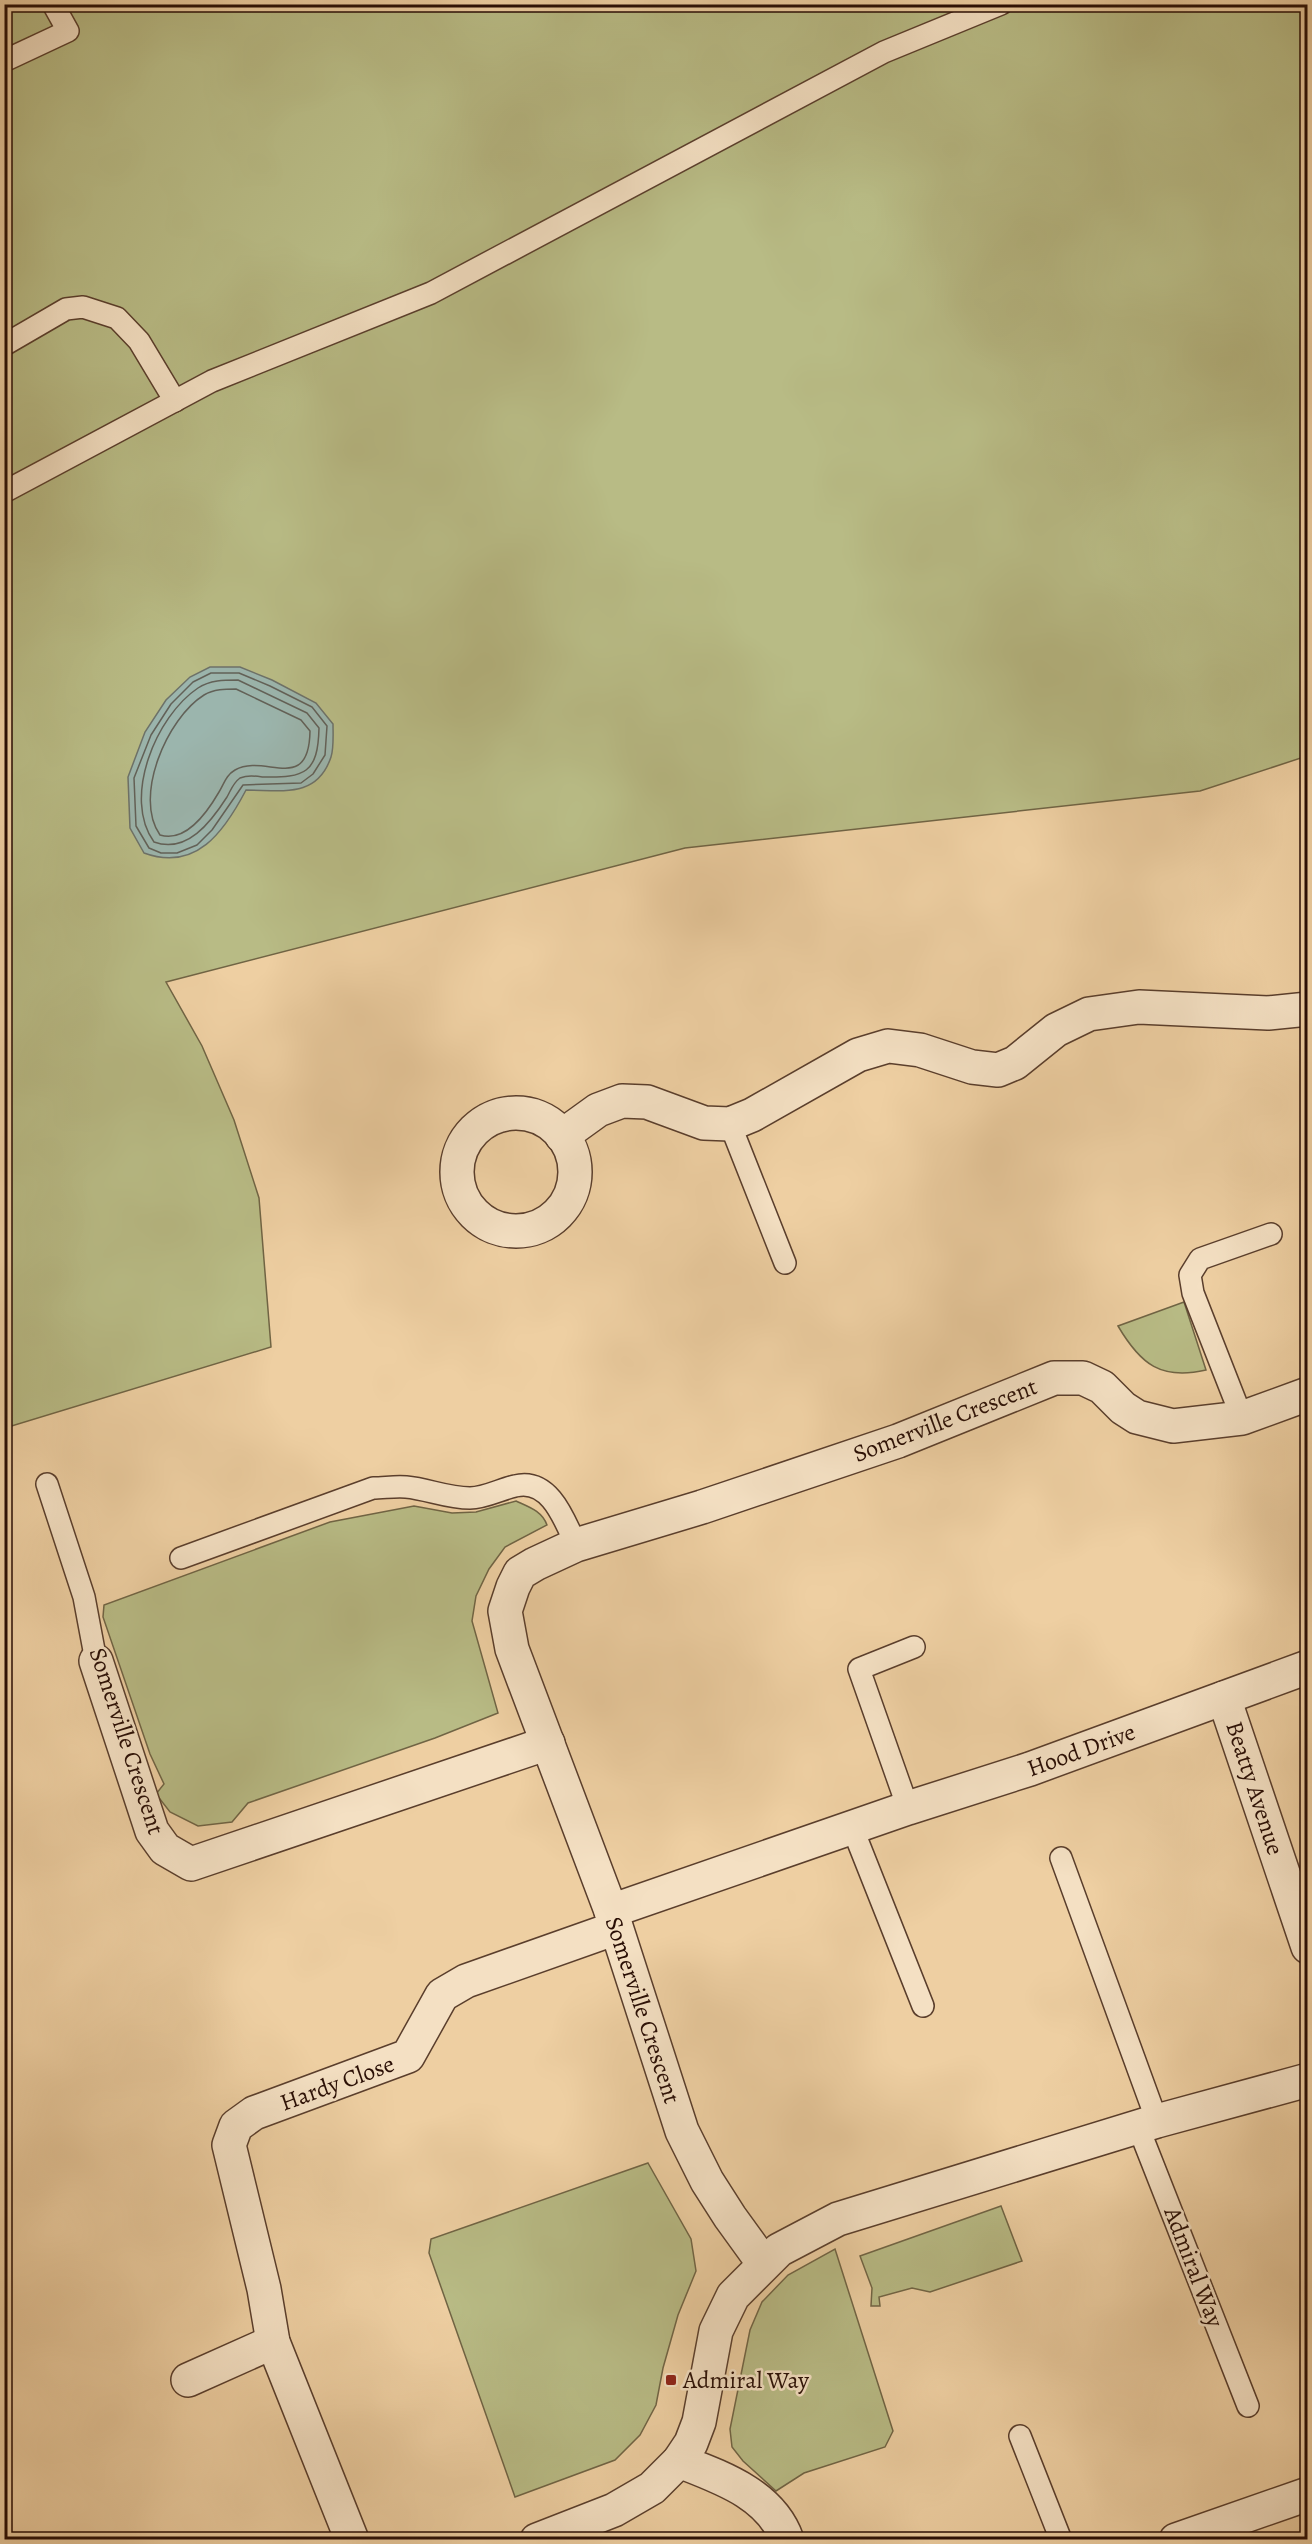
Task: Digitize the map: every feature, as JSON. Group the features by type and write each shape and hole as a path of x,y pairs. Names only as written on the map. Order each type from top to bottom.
{"street":[{"path":"562,1136 598,1110 622,1101 647,1102 704,1123 730,1124 753,1115 858,1055 888,1046 920,1050 972,1066 998,1070 1015,1063 1056,1030 1089,1014 1139,1007 1268,1013 1308,1009"},
{"name":"Somerville Crescent","path":"765,2264 707,2181 682,2131 613,1919 512,1649 505,1611 520,1573 576,1545 702,1507 898,1441 1054,1378 1083,1378 1102,1387 1123,1408 1137,1417 1173,1426 1242,1418 1308,1394"},
{"name":"Somerville Crescent","path":"96,1660 152,1831 165,1849 191,1864 548,1743"},
{"name":"Hood Drive","path":"613,1919 852,1827 1030,1769 1308,1666"},
{"name":"Beatty Avenue","path":"1224,1698 1308,1947"},
{"name":"Hardy Close","path":"352,2540 273,2342 264,2289 229,2145 236,2126 254,2113 408,2056 442,1995 466,1981 613,1919"},
{"path":"537,2540 614,2510 652,2488 679,2461 691,2443 699,2422 716,2331 733,2296 779,2250 838,2218 1148,2125 1308,2080"},
{"path":"188,2380 273,2342"},
{"path":"679,2461 742,2489 773,2512 787,2540"},
{"path":"1176,2540 1308,2494"}],"lane":[{"path":"4,61 68,32 53,4"},
{"path":"4,492 212,381 431,293 884,52 1001,4"},
{"path":"4,345 66,309 83,307 117,318 139,341 175,401"},
{"path":"730,1124 785,1263"},
{"path":"1242,1418 1193,1293 1190,1275 1200,1259 1271,1234"},
{"name":"Somerville Crescent","path":"47,1485 84,1597 96,1660"},
{"path":"181,1558 373,1488 407,1487 439,1496 472,1498 519,1485 536,1487 546,1493 560,1511 576,1545"},
{"path":"908,1808 859,1669 914,1647"},
{"path":"852,1827 923,2006"},
{"name":"Admiral Way","path":"1061,1858 1148,2125 1248,2406"},
{"path":"1020,2436 1061,2540"}],"green space":[{"path":"5,5 1307,5 1307,756 1200,791 685,848 166,982 202,1046 234,1120 259,1198 271,1347 5,1428"},
{"path":"1184,1302 1206,1370 1190,1373 1164,1371 1144,1360 1118,1326"},
{"path":"516,1501 538,1513 547,1525 505,1547 489,1569 476,1596 472,1621 498,1713 435,1738 248,1803 232,1822 198,1826 170,1812 156,1794 164,1784 150,1754 103,1617 104,1605 330,1522 414,1506 452,1513 476,1512"},
{"path":"648,2163 691,2239 696,2271 678,2315 663,2368 656,2405 640,2435 615,2460 515,2497 429,2253 431,2239"},
{"path":"1001,2206 1022,2261 930,2292 912,2288 879,2297 880,2306 871,2306 872,2288 860,2256"},
{"path":"835,2249 893,2431 885,2447 804,2473 776,2491 743,2461 732,2447 730,2429 750,2330 762,2302 788,2275"}],"water":[{"path":"210,667 240,667 272,680 316,703 333,724 331,757 317,780 307,786 285,791 246,790 218,833 193,852 179,857 162,857 144,853 130,828 128,777 145,732 166,700 190,677"}],"place":[{"name":"Admiral Way","path":"671,2380"}]}
